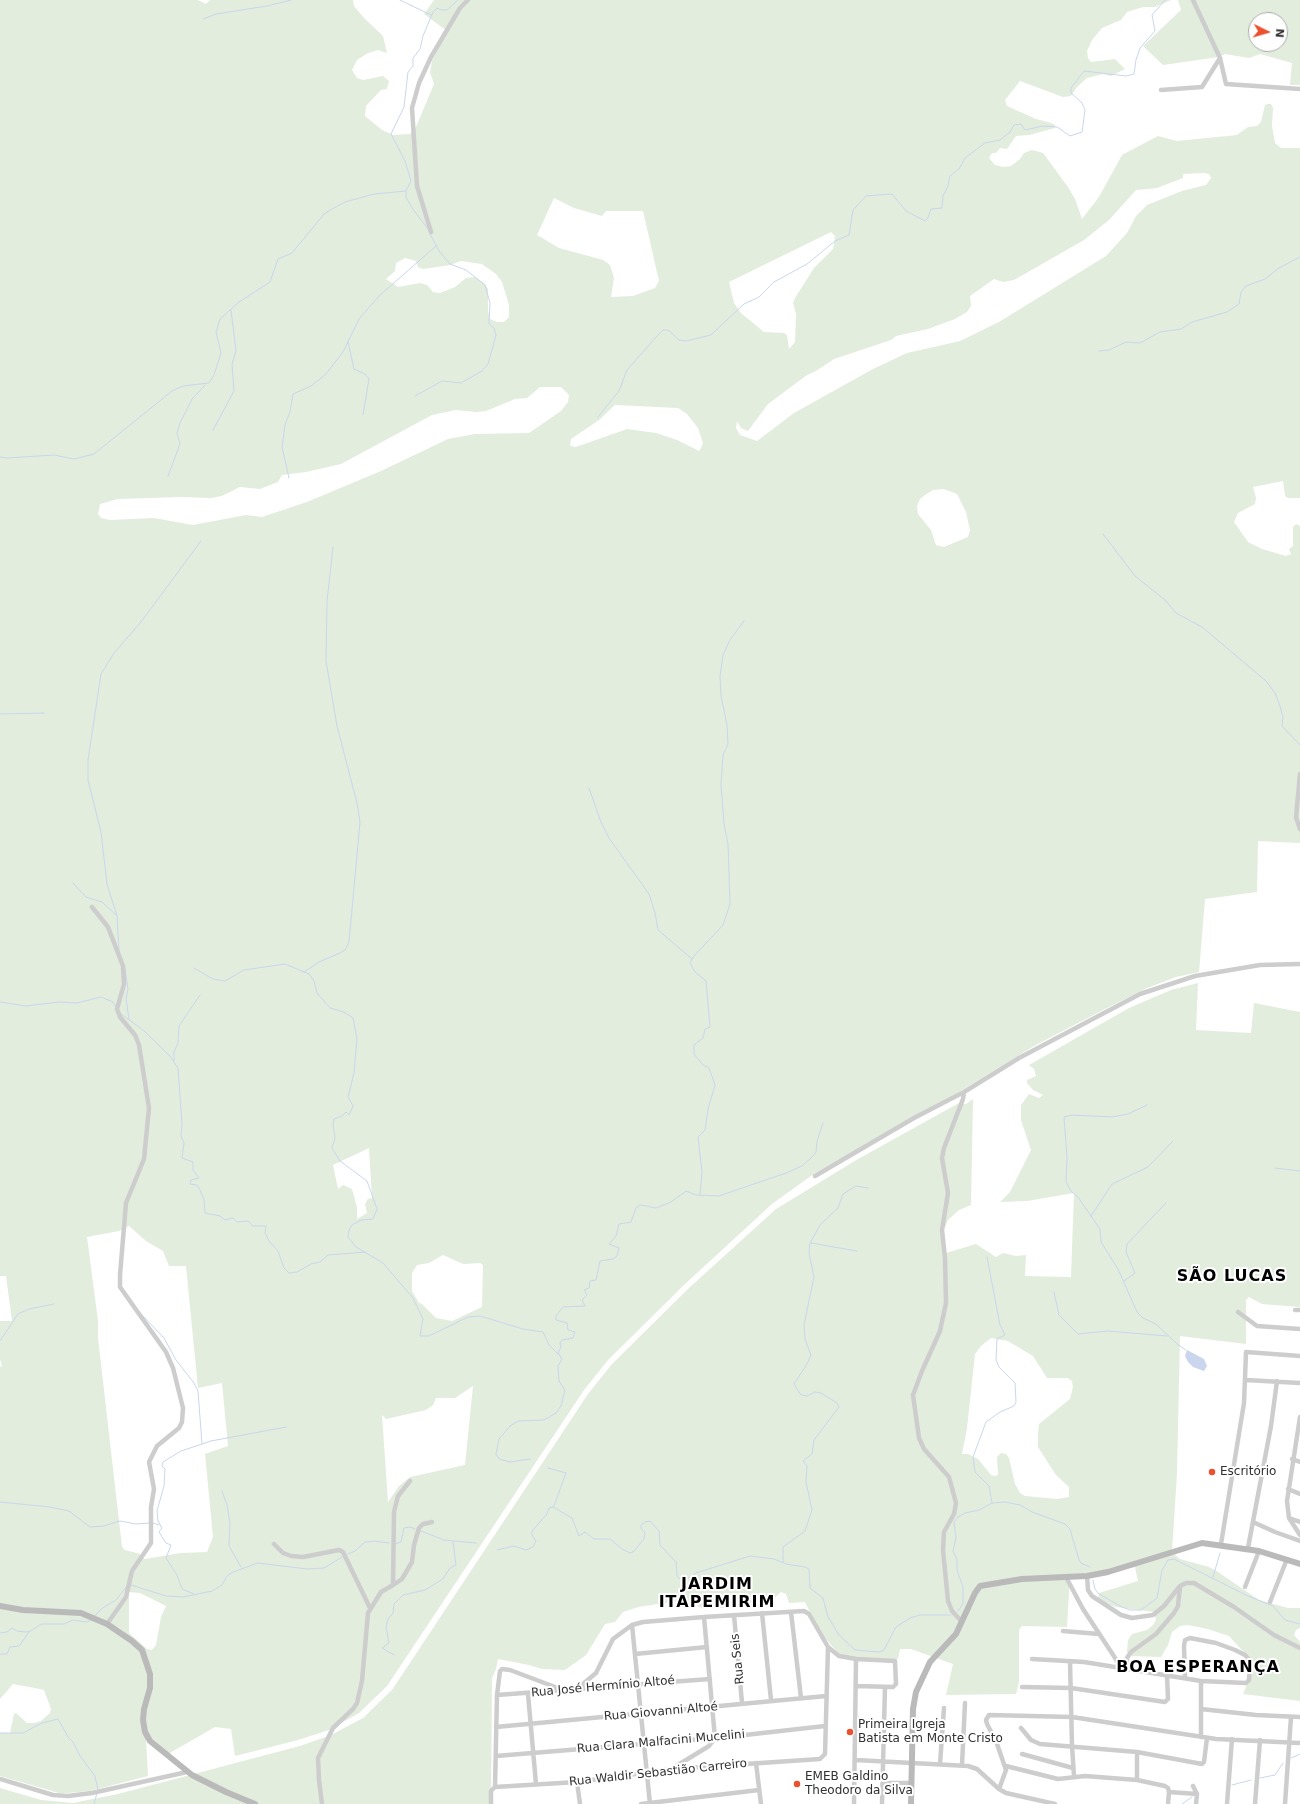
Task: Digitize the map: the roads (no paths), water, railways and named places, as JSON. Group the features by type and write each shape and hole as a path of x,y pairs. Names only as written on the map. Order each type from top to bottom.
{"street":[{"path":"432,232 418,186 412,108 419,83 431,57 454,17 468,0"},
{"path":"1193,0 1220,58 1226,84 1300,89"},
{"path":"1161,90 1202,87 1220,58"},
{"path":"1300,774 1296,817 1300,829"},
{"path":"92,907 108,927 124,966 125,979 117,1006 117,1013 135,1035 138,1042 149,1108 144,1159 126,1203 120,1287 166,1352 173,1368 183,1408 182,1422 179,1428 157,1446 150,1458 150,1471 154,1489 151,1507 151,1543 132,1571 126,1597 107,1624"},
{"path":"815,1176 914,1118 964,1092 1019,1058 1140,994 1195,976 1260,965 1300,964"},
{"path":"962,1622 952,1611 948,1601 942,1550 944,1532 954,1514 956,1503 949,1477 924,1449 919,1438 914,1395 919,1376 940,1331 946,1304 945,1258 942,1230 948,1193 942,1158 944,1148 963,1099 964,1092"},
{"path":"1238,1312 1257,1326 1300,1329"},
{"path":"1221,1544 1244,1403 1246,1352 1300,1356"},
{"path":"1246,1380 1300,1383"},
{"path":"1248,1548 1271,1426 1277,1381"},
{"path":"1300,1417 1299,1431 1292,1459 1287,1501 1289,1518 1300,1535"},
{"path":"1292,1459 1300,1462"},
{"path":"393,1585 394,1512 398,1496 410,1481"},
{"path":"1288,1489 1300,1494"},
{"path":"1289,1518 1300,1522"},
{"path":"322,1804 318,1758 333,1728 353,1709 357,1703 362,1681 367,1618 370,1608 381,1592 402,1579 412,1562 415,1538 419,1528 423,1524 432,1522"},
{"path":"1253,1522 1300,1541"},
{"path":"274,1544 283,1553 291,1556 303,1557 342,1551 370,1608"},
{"path":"911,1804 914,1709 919,1685 930,1662 951,1640 980,1586 1022,1579 1087,1576 1118,1570 1195,1544 1221,1544 1259,1550 1300,1564"},
{"path":"1245,1587 1259,1550"},
{"path":"1270,1602 1287,1559"},
{"path":"1087,1576 1088,1590 1092,1596 1121,1615 1132,1618 1153,1615 1164,1606 1180,1586 1190,1583 1197,1585 1234,1607 1267,1631 1300,1648"},
{"path":"1066,1577 1099,1634 1124,1668"},
{"path":"1124,1668 1127,1658 1131,1652 1156,1634 1174,1614 1178,1606 1180,1586"},
{"path":"0,1606 23,1610 81,1612 107,1624 138,1645 145,1657 150,1681 144,1716 144,1728 147,1736 154,1745 187,1772 226,1792 255,1804"},
{"path":"577,1689 596,1673 613,1639 632,1625 643,1622 704,1617 804,1611 809,1614 828,1647 839,1656 856,1659 892,1660 896,1664 896,1684 893,1687 885,1688 856,1686"},
{"path":"791,1612 801,1698"},
{"path":"762,1614 771,1700"},
{"name":"Rua Seis","path":"734,1615 742,1703"},
{"path":"672,1769 713,1744 715,1738 704,1617"},
{"path":"632,1625 650,1803"},
{"path":"1063,1631 1099,1634"},
{"path":"1032,1659 1070,1661 1124,1668 1185,1678 1201,1680 1248,1682 1250,1660 1245,1655 1216,1643 1187,1639 1184,1646 1185,1678"},
{"path":"635,1654 707,1647"},
{"path":"825,1726 828,1647"},
{"path":"854,1804 856,1760 856,1659"},
{"path":"1070,1661 1074,1776"},
{"path":"491,1804 491,1791 495,1787 498,1676 502,1669 564,1690"},
{"path":"1022,1687 1071,1688 1165,1702 1168,1699 1167,1675"},
{"name":"Rua José Hermínio Altoé","path":"497,1695 528,1694 710,1679"},
{"path":"1201,1680 1201,1737"},
{"path":"882,1804 885,1688"},
{"path":"528,1694 536,1784"},
{"name":"Rua Giovanni Altoé","path":"496,1727 826,1696"},
{"path":"962,1765 965,1703"},
{"path":"940,1764 944,1708"},
{"path":"1201,1709 1300,1717"},
{"path":"998,1789 1006,1774 1006,1766 987,1724 987,1716 1072,1717 1206,1738 1300,1743"},
{"path":"1285,1804 1288,1742 1291,1717"},
{"name":"Rua Clara Malfacini Mucelini","path":"496,1756 715,1738 825,1726"},
{"name":"Rua Waldir Sebastião Carreiro","path":"495,1787 576,1782 672,1769 820,1759 825,1754 825,1726"},
{"path":"1022,1728 1035,1742 1137,1752 1202,1764 1204,1762 1206,1738"},
{"path":"1227,1804 1232,1739"},
{"path":"1255,1804 1260,1740"},
{"path":"1137,1752 1137,1780"},
{"path":"1022,1754 1073,1768"},
{"path":"856,1760 962,1765 977,1770 998,1789 1014,1796 1055,1804"},
{"path":"756,1763 761,1804"},
{"path":"1006,1766 1058,1779 1074,1776 1137,1780 1163,1785 1167,1787 1169,1792 1168,1804"},
{"path":"0,1779 53,1795 68,1796 92,1793 187,1772"},
{"path":"576,1782 580,1804"},
{"path":"883,1783 912,1784"},
{"path":"1193,1786 1197,1794 1196,1804"},
{"path":"641,1804 759,1790"},
{"path":"1169,1792 1197,1794"}],"water":[{"path":"1187,1350 1204,1359 1207,1366 1204,1371 1193,1367 1188,1362 1185,1356"}],"waterway":[{"path":"203,19 216,14 267,6 291,0"},
{"path":"400,0 431,15"},
{"path":"0,457 7,458 54,455 74,459 94,454 172,391 183,386 209,383 214,375 221,353 216,332 220,319 239,302 270,282 278,259 292,253 324,214 345,202 374,194 406,191 411,181 405,161 391,134 404,107 408,72 413,66 413,58 420,49 423,36 433,12 437,8 447,10 458,0"},
{"path":"598,417 619,391 627,370 663,330 668,330 679,340 686,341 711,335 744,304 759,297 774,282 807,264 835,241 849,235 853,210 866,196 892,194 906,211 925,221 928,218 931,209 942,208 943,196 948,186 950,176 959,169 965,158 985,143 1000,140 1010,132 1014,125 1021,124 1025,130 1043,126 1057,127 1070,136 1082,132 1085,110 1082,103 1071,93 1071,88 1084,71 1126,76 1134,74 1140,48 1155,31 1152,15 1165,0"},
{"path":"406,191 406,197 412,208 428,229"},
{"path":"415,396 442,381 461,383 482,371 488,364 496,335 494,328 489,324 490,303 485,285 466,270 450,264 439,251 430,234"},
{"path":"289,478 282,447 285,425 290,412 293,394 311,386 326,374 343,352 359,319 379,296 436,246"},
{"path":"1099,351 1109,350 1126,342 1140,343 1160,332 1181,329 1192,322 1227,312 1239,304 1241,292 1246,286 1265,279 1279,268 1300,257"},
{"path":"213,430 234,391 232,364 236,351 231,310"},
{"path":"348,342 354,369 365,374 369,379 363,415"},
{"path":"168,476 180,444 177,433 180,423 192,399 205,385"},
{"path":"1103,534 1135,576 1165,600 1176,613 1202,627 1266,681 1275,693 1280,706 1283,717 1282,726 1300,745"},
{"path":"119,951 117,916 107,884 101,832 88,780 88,760 101,674 114,653 141,622 201,541"},
{"path":"304,972 319,962 345,950 349,942 360,822 357,803 337,726 326,661 327,601 333,547"},
{"path":"700,1194 702,1172 698,1137 705,1130 708,1109 715,1085 709,1068 703,1065 694,1054 694,1045 703,1038 705,1029 710,1027 706,981 695,972 690,963 694,956 723,925 730,904 728,844 724,824 721,785 723,755 728,744 727,725 721,696 720,676 723,655 730,640 744,621"},
{"path":"0,714 44,713"},
{"path":"589,788 601,822 609,838 649,894 655,913 658,930 692,959"},
{"path":"73,883 86,897 102,902 116,915"},
{"path":"194,968 213,979 225,981 244,970 285,964 309,974 314,981 317,993 330,1008 344,1012 353,1018 357,1039 354,1073 348,1097 353,1106 349,1115 346,1112 342,1116 334,1119 333,1125 335,1138 332,1148 340,1161 367,1181 377,1209 373,1219 361,1220 352,1225 349,1230 348,1237 356,1247 383,1263 413,1298 423,1319 420,1336 429,1336 468,1317 480,1316 523,1329 543,1332 549,1345 561,1357"},
{"path":"125,969 128,989 126,999 129,1019"},
{"path":"174,1061 174,1052 178,1043 179,1026 200,995"},
{"path":"0,1002 26,1006 59,1002 77,1003 101,997 113,1002 116,1007"},
{"path":"121,1014 143,1030 169,1055 178,1068 182,1124 181,1136 184,1143 182,1158 193,1162 193,1170 199,1178 191,1180 190,1184 197,1185 200,1190 204,1200 205,1213 220,1216 225,1220 233,1218 237,1222 248,1221 253,1226 266,1226 265,1233 269,1241 278,1251 284,1268 289,1273 297,1272 311,1264 320,1262 328,1255 366,1252"},
{"path":"1147,1105 1128,1114 1112,1117 1072,1115 1064,1117 1067,1157 1066,1182 1071,1191 1078,1197 1100,1229 1101,1242 1118,1269 1137,1312 1143,1318 1156,1324 1177,1344 1186,1350"},
{"path":"530,1459 510,1462 499,1459 496,1454 499,1439 510,1426 518,1421 544,1420 556,1413 561,1406 565,1390 559,1381 558,1366 562,1359 558,1353 562,1340 573,1338 575,1332 568,1330 567,1323 556,1320 556,1316 563,1307 585,1306 582,1300 587,1295 584,1290 589,1288 590,1281 596,1280 600,1261 613,1259 617,1256 619,1248 609,1244 616,1236 619,1224 631,1222 636,1208 640,1205 656,1208 671,1202 686,1191 696,1195 719,1196 802,1166 816,1152 817,1141 823,1123"},
{"path":"1091,1216 1112,1184 1148,1167 1173,1141"},
{"path":"1275,1168 1300,1171"},
{"path":"783,1562 783,1547 805,1531 812,1510 806,1482 807,1466 803,1461 812,1454 814,1440 839,1407 837,1403 821,1393 815,1392 807,1396 801,1395 794,1384 811,1355 805,1339 804,1325 814,1277 809,1253 810,1243 820,1225 838,1208 843,1194 856,1186 868,1188"},
{"path":"1124,1281 1135,1273 1126,1252 1127,1244 1166,1203"},
{"path":"811,1243 857,1251"},
{"path":"987,1257 1000,1325 1005,1335 997,1339 996,1360 999,1367 1015,1383 1016,1402 1014,1406 1000,1412 986,1422 973,1457 975,1472 989,1486 992,1503"},
{"path":"1054,1292 1059,1315 1078,1334 1108,1331 1167,1336"},
{"path":"0,1341 18,1314 29,1309 54,1304"},
{"path":"142,1315 164,1338 176,1360 194,1383 198,1391 202,1444"},
{"path":"194,1594 182,1589 177,1575 166,1558 171,1545 166,1543 159,1532 162,1528 158,1521 157,1511 164,1486 165,1469 162,1466 163,1462 181,1451 211,1441 286,1427"},
{"path":"548,1468 566,1473 554,1506"},
{"path":"222,1491 227,1505 230,1523 229,1546 241,1567"},
{"path":"0,1502 50,1507 69,1511 90,1527 104,1526 120,1521 136,1524 150,1523"},
{"path":"958,1611 963,1604 963,1587 957,1570 957,1559 953,1551 956,1538 954,1522 958,1517 965,1513 979,1510 992,1503 1005,1502 1020,1505 1032,1512 1065,1524 1070,1529 1079,1560 1081,1563 1090,1567"},
{"path":"553,1507 572,1518 579,1536 585,1532 594,1539 610,1539 622,1549 630,1553 633,1552 644,1539 645,1533 641,1528 641,1525 650,1521 659,1531 660,1545 676,1562 677,1576 680,1579 689,1578 696,1573 750,1556 774,1559 786,1564 805,1567 809,1569 810,1588 823,1598 828,1617 839,1635 855,1650 879,1652 884,1650 896,1627 910,1618 920,1615 951,1615"},
{"path":"497,1550 514,1546 526,1550 533,1547 536,1541 532,1535 532,1531 547,1514 549,1508 553,1507"},
{"path":"153,1523 159,1525"},
{"path":"395,1544 401,1542 404,1528 410,1527 415,1529"},
{"path":"421,1531 444,1540 476,1543"},
{"path":"348,1554 355,1551 365,1542 374,1541 389,1543"},
{"path":"394,1655 382,1648 389,1643 386,1627 388,1619 393,1613 394,1604 403,1595 425,1590 443,1579 450,1568 456,1565 453,1542"},
{"path":"1213,1577 1220,1553"},
{"path":"131,1585 166,1596 183,1597 212,1591 222,1585 227,1576 233,1572 258,1563 307,1569 324,1568 342,1557"},
{"path":"1093,1580 1095,1589 1099,1594 1122,1607 1130,1610 1141,1610 1157,1598 1162,1570 1168,1560 1174,1559 1248,1596 1273,1606 1285,1620 1300,1624"},
{"path":"95,1616 101,1609 116,1600 127,1586"},
{"path":"0,1633 7,1632 12,1628 17,1631 26,1632 31,1631 41,1624 64,1624 73,1620 87,1622 91,1620"},
{"path":"0,1654 7,1654 10,1647 19,1646 29,1632"},
{"path":"0,1733 23,1733 42,1723 58,1719 80,1756 95,1776 98,1790"},
{"path":"1291,1758 1300,1754"},
{"path":"1260,1778 1275,1775 1283,1763"},
{"path":"1232,1785 1251,1780"},
{"path":"94,1804 97,1793"},
{"path":"1182,1804 1192,1797"}],"place":[{"name":"Escritório","path":"1212,1472"},
{"name":"Primeira Igreja Batista em Monte Cristo","path":"850,1732"},
{"name":"EMEB Galdino Theodoro da Silva","path":"797,1784"}],"district":[{"name":"SÃO LUCAS","path":"1232,1277"},
{"name":"JARDIM ITAPEMIRIM","path":"717,1594"},
{"name":"BOA ESPERANÇA","path":"1198,1668"}]}
